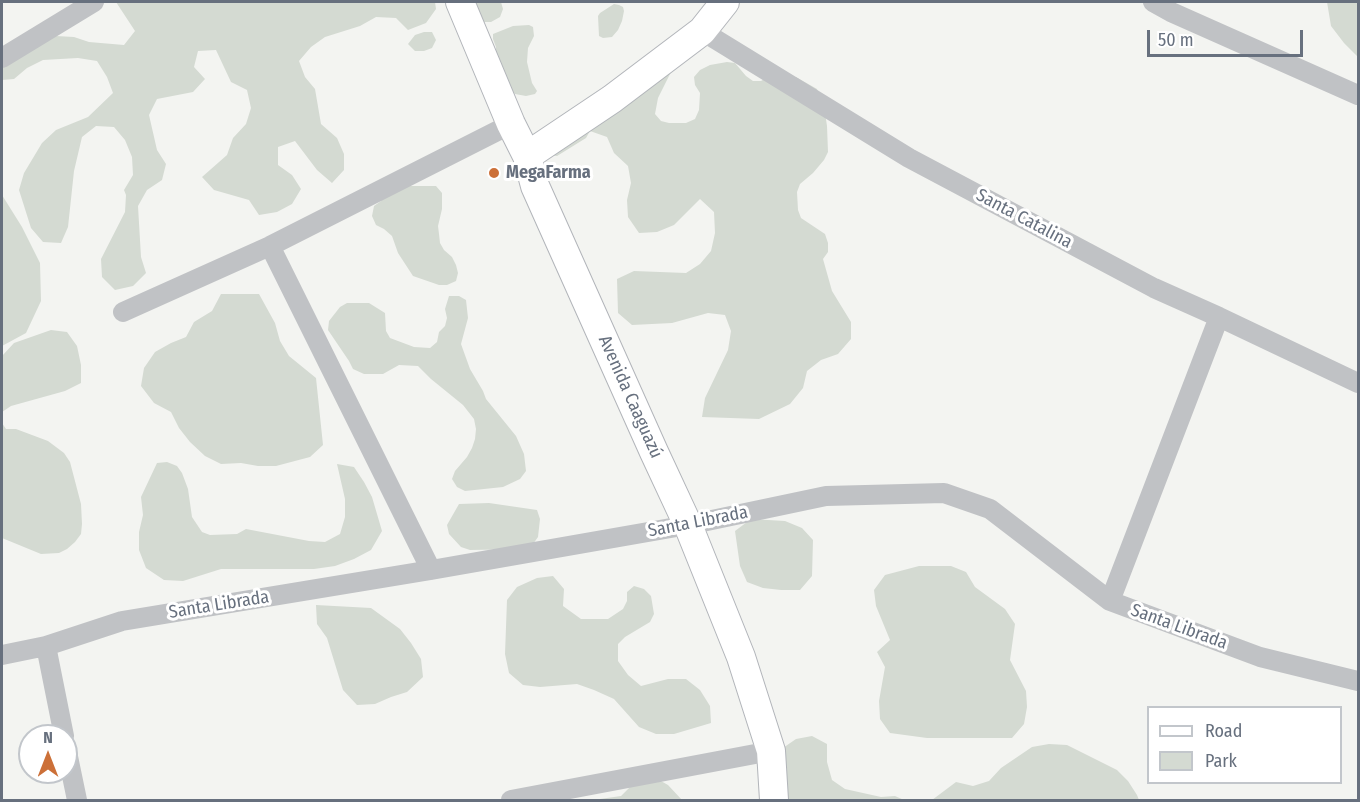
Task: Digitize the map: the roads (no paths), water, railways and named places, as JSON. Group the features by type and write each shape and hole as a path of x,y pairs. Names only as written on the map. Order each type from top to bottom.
{"street":[{"path":"2,58 94,2"},
{"name":"Avenida Caaguazú","path":"460,2 511,124 527,156 536,186 688,525 741,657 771,751 774,801"},
{"path":"527,156 612,99 702,31 725,2"},
{"path":"1153,2 1174,7 1359,95"},
{"name":"Santa Catalina","path":"702,31 909,158 1154,288 1219,316 1359,383"},
{"path":"123,312 270,246 511,124"},
{"path":"270,246 431,570"},
{"path":"1110,602 1219,316"},
{"name":"Santa Librada","path":"2,655 46,646 122,621 688,525 826,496 944,493 990,509 1110,602 1260,657 1359,681"},
{"path":"46,646 62,724"},
{"path":"511,801 771,751"},
{"path":"74,784 77,801"}],"place":[{"name":"MegaFarma","path":"494,173"}]}
